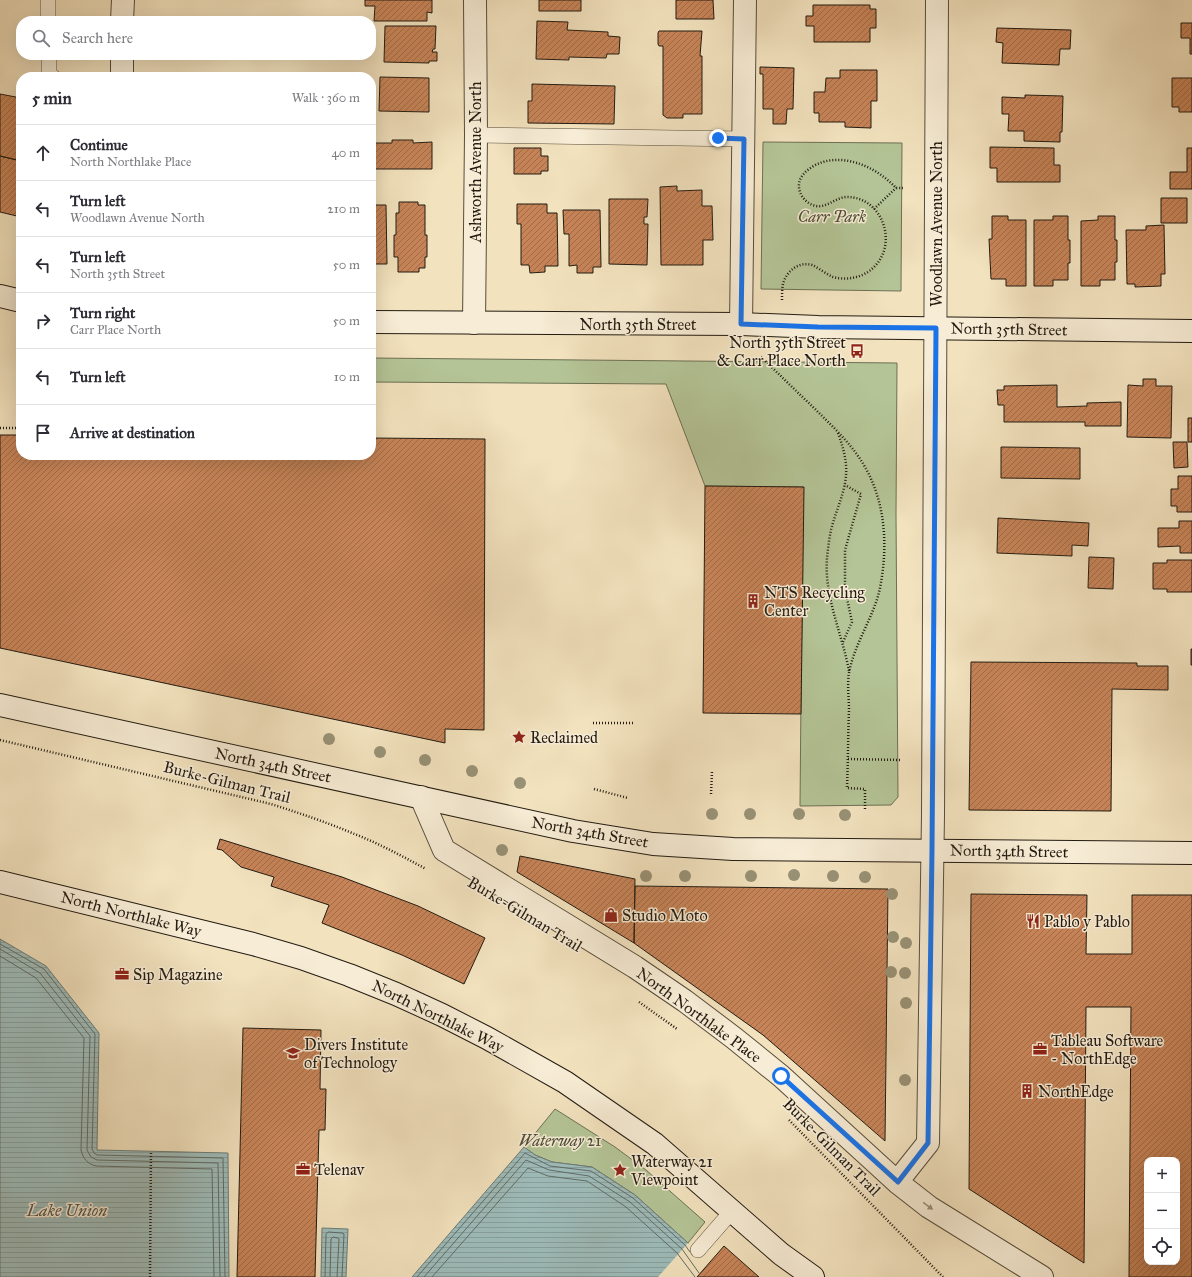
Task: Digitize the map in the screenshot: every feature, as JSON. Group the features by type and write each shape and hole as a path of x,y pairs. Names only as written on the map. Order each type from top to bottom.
{"street":[{"path":"122,16 123,0"},
{"name":"Ashworth Avenue North","path":"474,323 476,135 475,0"},
{"path":"741,324 745,0"},
{"name":"Woodlawn Avenue North","path":"898,1182 928,1143 932,850 937,0"},
{"path":"122,60 122,72"},
{"path":"0,296 16,300"},
{"name":"North 35th Street","path":"376,322 741,324 818,327 1192,331"},
{"name":"North 34th Street","path":"0,705 573,831 652,844 733,849 1192,853"},
{"name":"North Northlake Place","path":"421,798 444,850 634,967 685,1001 781,1076 898,1182 929,1207 1042,1277"},
{"name":"North Northlake Way","path":"0,882 253,944 301,958 396,994 442,1015 488,1038 565,1082 655,1144 781,1254 813,1277"}],"lane":[{"path":"48,0 48,16"},
{"path":"49,60 49,72"},
{"path":"476,135 744,139"},
{"path":"698,1250 732,1211"}],"path":[{"path":"782,300 785,278 789,271 796,267 803,264 811,265 833,276 842,278 859,276 874,268 880,261 886,244 886,236 882,219 874,209 864,202 847,197 838,198 825,205 817,206 809,203 800,192 799,184 801,177 813,166 826,161 851,161 859,163 881,174 896,188"},
{"path":"874,209 896,188 903,188"},
{"path":"761,357 837,430 861,461 875,488 885,532 880,589 849,673"},
{"path":"0,428 16,428"},
{"path":"837,430 844,448 846,467 845,485 831,530 827,558 828,586 834,614 843,643 849,673 847,788 865,789 865,811"},
{"path":"843,643 852,622 845,589 845,550 861,494 845,485"},
{"path":"593,724 633,724"},
{"name":"Burke-Gilman Trail","path":"0,740 272,804 315,818 353,833 429,870"},
{"path":"848,759 901,760"},
{"path":"711,794 712,772"},
{"path":"594,789 628,798"},
{"path":"638,1002 677,1029"},
{"name":"Burke-Gilman Trail","path":"786,1116 943,1277"},
{"path":"150,1277 151,1151"}],"green space":[{"name":"Carr Park","path":"763,142 902,143 901,291 761,289"},
{"path":"376,358 897,363 896,514 898,797 891,805 800,806 803,487 705,486 666,384 376,382"},
{"name":"Waterway 21","path":"555,1109 615,1147 646,1170 705,1222 688,1243 635,1195 592,1167 552,1162 535,1155 524,1147"}],"water":[{"name":"Lake Union","path":"0,939 46,966 99,1033 97,1150 228,1153 229,1277 0,1277"},
{"path":"524,1147 535,1155 552,1162 592,1167 635,1195 688,1243 713,1277 412,1277"},
{"path":"322,1228 348,1229 346,1277 321,1277"}],"pier":[{"path":"688,1243 694,1247 715,1277 658,1277"}],"building":[{"path":"365,0 432,0 432,13 427,12 427,21 376,21 376,16 374,16 375,6 365,6"},
{"path":"539,0 581,0 581,11 539,11"},
{"path":"676,0 713,0 714,19 676,19"},
{"path":"813,5 870,5 870,9 876,9 876,28 870,28 870,42 814,42 814,26 806,26 806,16 813,16"},
{"path":"537,21 568,22 567,30 608,32 608,36 620,37 619,54 607,54 606,58 569,57 569,60 536,59"},
{"path":"1181,23 1192,23 1192,54 1190,54 1190,38 1181,38"},
{"path":"385,26 436,26 435,49 433,49 432,52 437,52 437,61 429,61 429,63 384,62"},
{"path":"997,28 1071,30 1070,49 1060,49 1059,65 1002,63 1003,43 996,42"},
{"path":"659,31 702,31 700,56 702,56 702,114 683,114 683,118 667,118 663,115 663,46 659,46 658,44"},
{"path":"760,67 794,68 793,109 787,109 786,124 773,124 773,109 763,109 763,74 760,74"},
{"path":"840,70 877,70 877,101 871,101 871,128 845,127 845,122 819,122 819,113 814,113 814,92 825,92 826,78 840,78"},
{"path":"380,77 429,78 429,112 379,111"},
{"path":"1172,78 1192,78 1192,112 1179,112 1179,107 1172,107"},
{"path":"532,84 615,86 614,124 528,123 528,101 532,101"},
{"path":"0,94 16,97 16,160 0,156"},
{"path":"1025,95 1063,96 1062,132 1060,132 1060,142 1024,141 1024,131 1008,131 1009,114 1002,114 1002,97 1025,98"},
{"path":"392,140 413,140 413,143 432,142 432,169 376,169 376,143 392,143"},
{"path":"990,147 1054,148 1054,165 1060,165 1060,182 997,182 997,168 990,168"},
{"path":"514,148 541,148 541,156 548,156 548,171 541,171 541,174 514,174"},
{"path":"1187,148 1192,148 1192,189 1170,189 1170,172 1187,172"},
{"path":"0,156 16,160 16,216 0,212"},
{"path":"677,186 677,191 702,190 702,206 712,206 713,240 703,240 703,265 661,265 660,187"},
{"path":"1161,198 1187,198 1187,223 1161,223"},
{"path":"609,199 648,199 647,217 644,217 644,224 648,224 647,265 609,264"},
{"path":"399,202 418,202 418,205 425,205 427,257 425,257 425,268 419,268 419,272 398,272 398,257 394,257 394,235 396,235 396,213 399,213"},
{"path":"517,204 547,204 547,213 557,213 558,266 545,266 545,272 530,273 529,265 521,265 521,224 517,224"},
{"path":"376,205 386,205 387,264 376,264"},
{"path":"563,210 600,210 601,267 593,267 593,273 577,273 577,265 569,266 569,234 564,234"},
{"path":"992,216 1008,216 1008,220 1026,220 1026,286 1006,286 1006,279 991,279 989,239 992,239"},
{"path":"1053,216 1068,216 1070,263 1068,263 1068,280 1053,280 1053,286 1034,286 1034,220 1053,220"},
{"path":"1098,216 1115,216 1117,262 1115,262 1115,280 1100,280 1100,286 1081,286 1081,221 1098,220"},
{"path":"1164,225 1165,274 1161,274 1161,286 1135,287 1135,284 1127,284 1126,230 1146,230 1146,226"},
{"path":"1143,379 1156,379 1156,386 1172,386 1171,438 1127,437 1128,385 1143,386"},
{"path":"1057,385 1057,407 1087,406 1087,403 1121,402 1121,426 1085,426 1085,422 1004,422 1004,405 998,405 997,390 1004,390 1004,386"},
{"path":"1188,418 1192,418 1192,442 1188,442"},
{"path":"0,435 16,435 16,460 376,460 376,438 485,439 484,730 445,729 445,743 0,648"},
{"path":"1173,442 1187,442 1188,467 1174,468"},
{"path":"1001,447 1080,448 1080,479 1001,478"},
{"path":"1178,476 1192,476 1192,512 1177,512 1177,506 1171,506 1171,489 1178,489"},
{"name":"NTS Recycling Center","path":"705,486 804,487 801,714 703,713"},
{"path":"998,518 1089,523 1088,546 1072,545 1072,556 997,553"},
{"path":"1179,521 1192,521 1192,553 1180,553 1180,546 1158,547 1158,528 1179,528"},
{"path":"1089,557 1114,558 1113,589 1088,588"},
{"path":"1167,560 1192,560 1192,592 1167,592 1167,589 1153,589 1153,563 1167,563"},
{"path":"1192,649 1192,665 1191,665"},
{"path":"971,662 1137,663 1137,666 1168,666 1168,690 1112,689 1111,811 969,810"},
{"path":"220,839 342,877 418,906 485,938 464,984 402,955 322,923 329,905 271,886 274,877 241,867 222,850 217,849"},
{"name":"Studio Moto","path":"520,856 635,879 634,943 517,872"},
{"path":"635,886 888,889 885,1141 763,1035 634,943"},
{"name":"NorthEdge","path":"971,894 1087,895 1086,954 1132,954 1132,895 1192,895 1192,1277 1129,1277 1131,1007 1086,1007 1084,1263 969,1189"},
{"path":"243,1028 321,1030 320,1089 326,1089 325,1130 319,1130 315,1277 237,1277"},
{"path":"724,1246 759,1277 697,1277"}],"place":[{"name":"North 35th Street & Carr Place North","path":"857,351"},
{"name":"NTS Recycling Center","path":"753,601"},
{"name":"Reclaimed","path":"519,737"},
{"name":"Studio Moto","path":"611,915"},
{"name":"Pablo y Pablo","path":"1033,921"},
{"name":"Sip Magazine","path":"122,974"},
{"name":"Tableau Software - NorthEdge","path":"1040,1049"},
{"name":"Divers Institute of Technology","path":"293,1053"},
{"name":"NorthEdge","path":"1027,1091"},
{"name":"Telenav","path":"303,1169"},
{"name":"Waterway 21 Viewpoint","path":"620,1170"}],"route":[{"path":"718,138 744,139 741,324 818,327 936,328 928,1143 898,1182 781,1076"}]}
